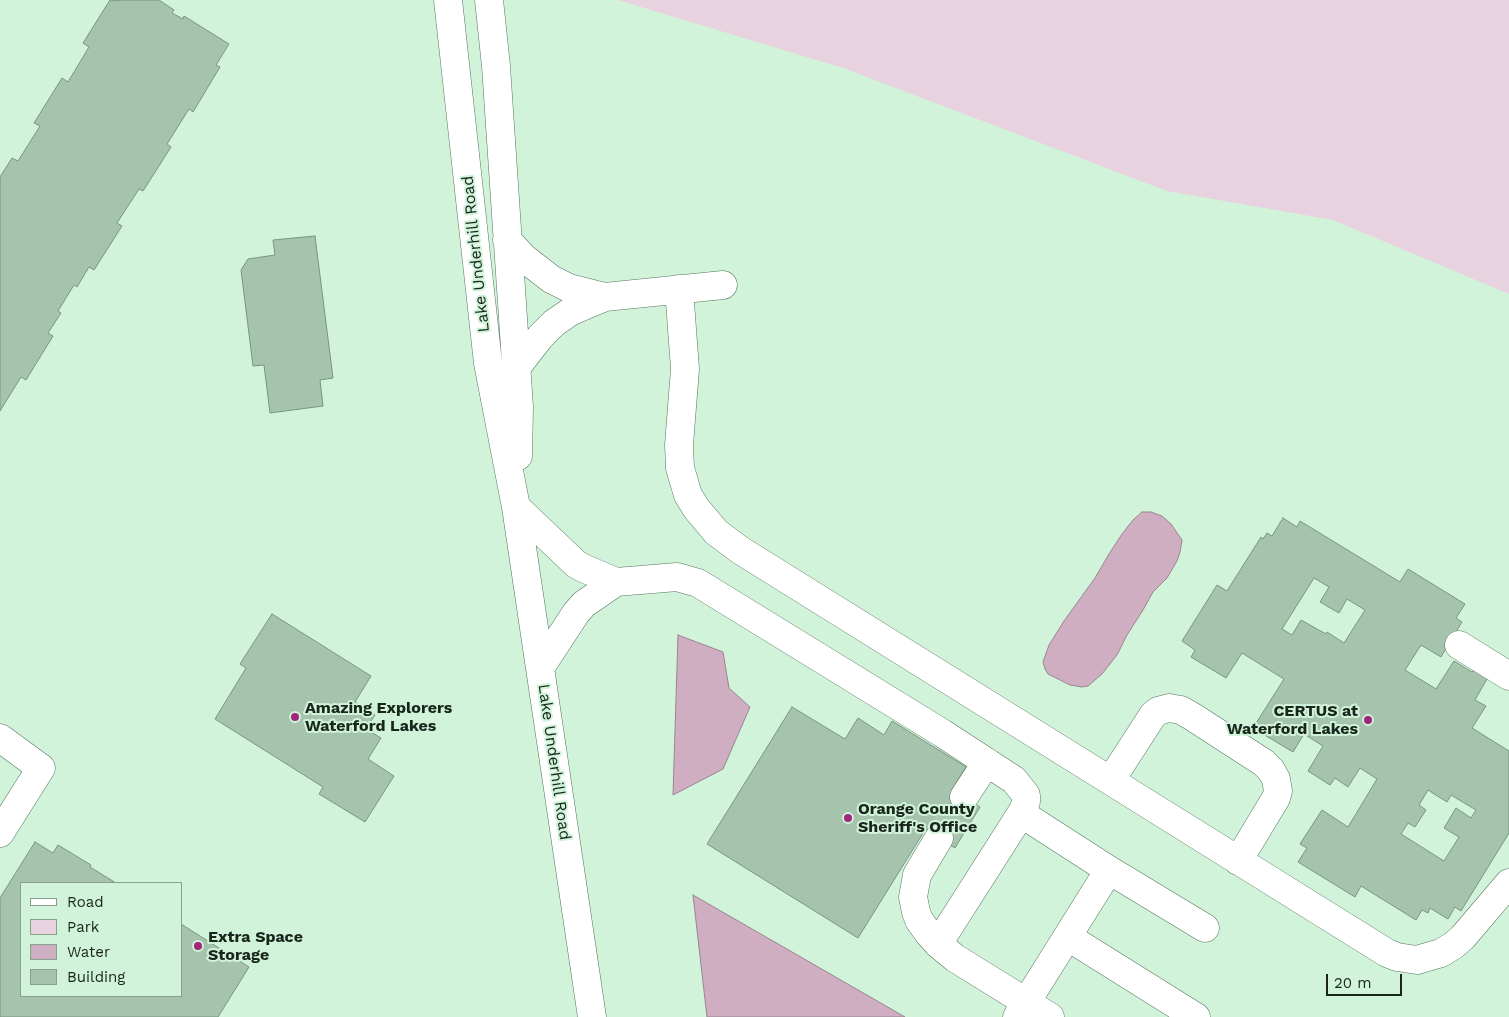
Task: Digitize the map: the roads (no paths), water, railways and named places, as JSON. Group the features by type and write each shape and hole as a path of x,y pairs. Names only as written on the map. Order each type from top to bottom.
{"street":[{"name":"Lake Underhill Road","path":"448,0 488,363 516,507 592,1017"},
{"name":"Lake Underhill Road","path":"489,0 496,66 519,407 516,507"},
{"path":"507,240 524,258 551,279 569,288 605,297"},
{"path":"516,368 540,337 562,316 579,307 605,297 723,285"},
{"path":"679,290 685,369 679,445 680,468 688,495 696,508 722,537 740,550 1387,954 1409,960 1426,958 1441,953 1464,937 1509,883"},
{"path":"516,507 576,564 583,568 616,582 677,577 698,583 934,728 1014,780 1025,792 1026,801 1022,814 938,944"},
{"path":"540,668 576,613 584,604 616,582"},
{"path":"1458,645 1509,676"},
{"path":"1111,780 1153,715 1158,711 1169,708 1181,710 1192,716 1264,763 1276,779 1278,791 1276,798 1238,861"},
{"path":"0,738 41,768 0,833"},
{"path":"964,797 987,762"},
{"path":"1022,814 1109,870 1205,928"},
{"path":"938,838 917,875 913,897 919,920 938,944 1022,1010 1050,1017"},
{"path":"1022,1010 1109,870"},
{"path":"1068,937 1196,1017"}],"water":[{"path":"1142,512 1151,512 1162,516 1171,524 1182,540 1177,561 1167,578 1153,592 1117,655 1102,674 1088,686 1070,685 1048,674 1045,669 1043,662 1049,645 1095,578 1122,534"},
{"path":"678,635 723,652 729,688 750,707 723,769 673,795"},
{"path":"693,895 905,1017 707,1017"}],"tunnel":[{"path":"939,838 964,797"}],"place":[{"name":"Amazing Explorers Waterford Lakes","path":"295,717"},
{"name":"CERTUS at Waterford Lakes","path":"1368,720"},
{"name":"Orange County Sheriff's Office","path":"848,818"},
{"name":"Extra Space Storage","path":"198,946"}]}
